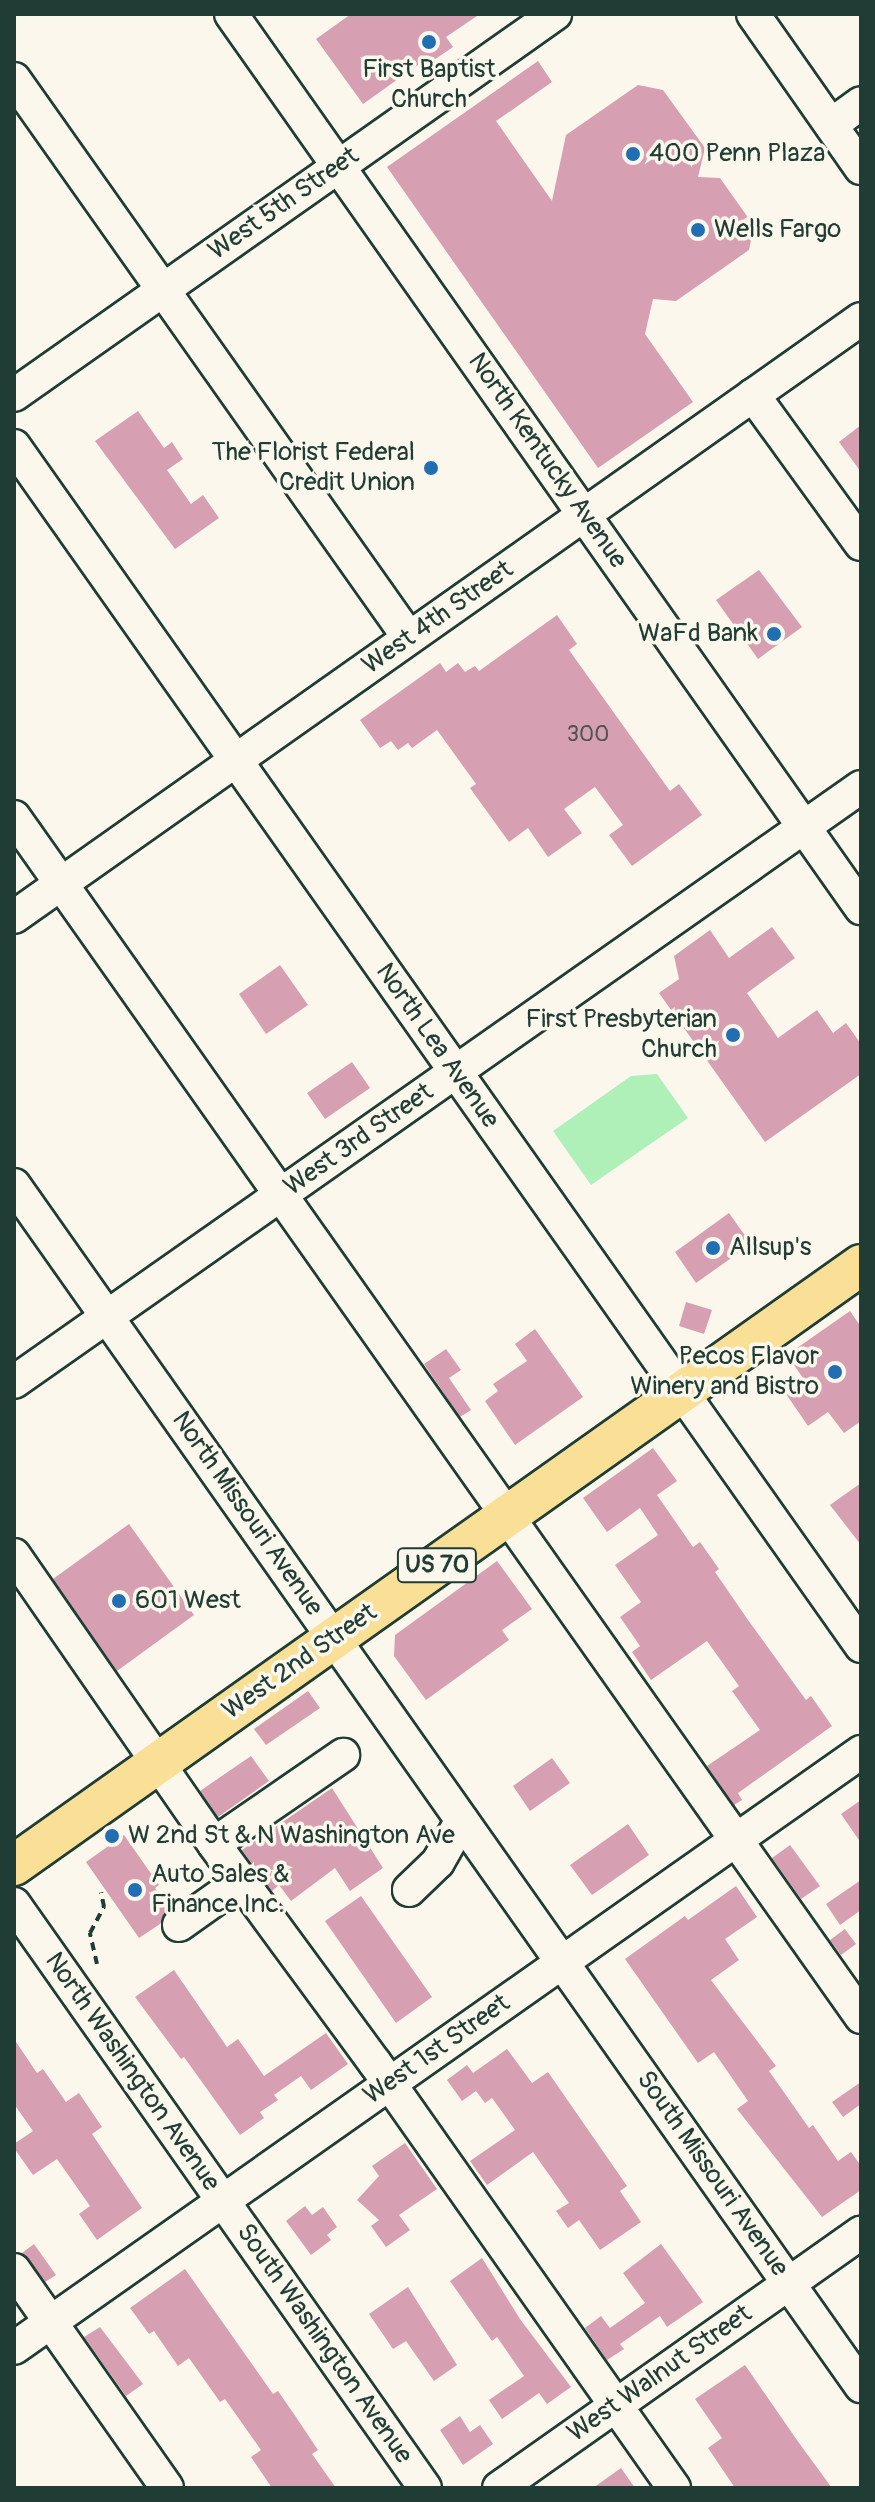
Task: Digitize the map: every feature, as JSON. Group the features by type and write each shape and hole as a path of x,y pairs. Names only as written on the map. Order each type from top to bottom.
{"main road":[{"name":"West 2nd Street","path":"14,1865 681,1393 859,1272"}],"street":[{"name":"North Kentucky Avenue","path":"231,14 861,908"},
{"name":"West 5th Street","path":"14,395 555,14"},
{"path":"753,14 861,168"},
{"path":"14,79 409,638"},
{"path":"831,125 861,103"},
{"name":"West 4th Street","path":"14,917 861,319"},
{"path":"753,395 861,544"},
{"name":"North Lea Avenue","path":"14,446 861,1646"},
{"name":"West 3rd Street","path":"14,1382 861,787"},
{"path":"14,817 861,2017"},
{"name":"North Missouri Avenue","path":"14,1185 562,1962"},
{"path":"14,1555 157,1764 389,2084 674,2488"},
{"name":"West 1st Street","path":"14,2348 861,1752"},
{"path":"214,1844 343,1755"},
{"path":"409,1890 438,1862 462,1820"},
{"path":"179,1925 241,1881"},
{"name":"North Washington Avenue","path":"14,1904 223,2200"},
{"name":"South Missouri Avenue","path":"562,1962 861,2386"},
{"name":"South Washington Avenue","path":"223,2200 425,2488"},
{"name":"West Walnut Street","path":"499,2488 861,2233"},
{"path":"14,2270 167,2488"}],"path":[{"path":"97,1964 90,1933 104,1907 101,1892"}],"green space":[{"path":"657,1074 688,1118 591,1185 553,1131 631,1076"}],"building":[{"path":"351,14 480,14 446,37 453,47 425,66 422,62 363,104 316,39"},
{"path":"538,61 552,82 496,121 552,201 566,135 638,85 663,90 705,148 698,177 720,178 754,226 749,250 676,301 653,299 645,334 693,402 598,468 387,167"},
{"path":"138,411 164,448 172,442 183,459 167,470 191,504 203,495 219,518 175,549 95,441"},
{"path":"861,425 861,472 839,442"},
{"path":"759,570 802,627 758,659 716,600"},
{"path":"557,615 577,644 569,650 670,791 679,784 702,815 632,866 609,835 623,825 595,787 564,809 582,833 548,857 528,828 509,842 470,788 476,784 437,730 412,748 408,743 398,750 391,741 380,748 360,720 440,663 446,672 458,663 465,672 475,666 479,671"},
{"name":"First Presbyterian Church","path":"772,927 795,958 747,993 778,1038 817,1010 833,1033 846,1023 861,1044 861,1074 765,1142 659,993 679,979 674,956 710,930 729,958"},
{"path":"280,965 308,1005 266,1034 239,994"},
{"path":"352,1062 370,1088 325,1119 307,1093"},
{"name":"Allsup's","path":"729,1213 751,1244 696,1283 675,1252"},
{"path":"686,1302 712,1310 704,1334 679,1326"},
{"path":"850,1311 861,1327 861,1421 844,1433 828,1412 808,1426 784,1391 803,1378 787,1355"},
{"path":"535,1329 583,1397 515,1445 485,1401 498,1391 493,1384 527,1361 515,1344"},
{"path":"446,1349 461,1370 449,1378 471,1410 460,1417 424,1364"},
{"path":"653,1448 677,1481 657,1495 693,1547 700,1542 719,1569 715,1572 748,1620 806,1700 811,1696 832,1726 738,1793 742,1800 734,1805 707,1766 760,1730 732,1691 739,1686 707,1641 651,1680 632,1652 640,1646 620,1617 641,1602 615,1565 658,1535 640,1508 607,1532 583,1498"},
{"path":"861,1483 861,1545 830,1505"},
{"name":"601 West","path":"129,1524 194,1615 117,1671 53,1579"},
{"path":"497,1561 532,1609 502,1630 509,1640 426,1700 394,1656 395,1635"},
{"path":"308,1691 320,1708 266,1745 254,1729"},
{"path":"251,1756 269,1781 218,1817 200,1791"},
{"path":"552,1758 570,1783 530,1811 513,1786"},
{"path":"332,1788 383,1868 350,1891 335,1868 291,1901 279,1885 272,1891 242,1850"},
{"path":"861,1800 861,1843 841,1814"},
{"path":"628,1824 649,1855 592,1895 570,1865"},
{"path":"124,1835 159,1885 155,1888 169,1908 160,1924 139,1938 86,1862"},
{"path":"790,1845 820,1886 801,1899 772,1858"},
{"path":"861,1880 861,1910 840,1925 826,1904"},
{"path":"736,1886 757,1917 725,1939 739,1960 711,1980 776,2066 769,2071 809,2128 813,2125 838,2161 851,2152 861,2166 861,2190 822,2217 737,2109 748,2101 714,2052 698,2063 625,1959 685,1916 688,1920"},
{"path":"361,1896 432,1997 396,2023 325,1921"},
{"path":"845,1929 856,1944 841,1955 830,1940"},
{"path":"174,1970 227,2047 238,2039 264,2076 326,2033 348,2064 311,2090 301,2076 274,2095 278,2100 260,2112 264,2118 240,2135 184,2057 181,2059 135,1997"},
{"path":"14,2039 37,2073 43,2069 66,2102 79,2093 102,2127 92,2134 142,2208 97,2240 79,2214 90,2206 57,2159 33,2175 14,2148 14,2144 33,2131 14,2104"},
{"path":"507,2049 532,2083 548,2072 627,2186 620,2191 641,2222 600,2250 579,2220 568,2228 556,2211 569,2203 533,2152 487,2185 470,2161 515,2130 492,2098 485,2103 476,2091 462,2101 447,2080 467,2065 473,2073"},
{"path":"861,2082 861,2104 843,2117 832,2102"},
{"path":"405,2143 437,2189 399,2215 410,2230 386,2247 371,2226 379,2220 357,2200 379,2176 372,2166"},
{"path":"305,2206 312,2215 323,2207 337,2227 327,2235 331,2240 311,2255 286,2221"},
{"path":"34,2244 56,2275 45,2282 22,2253"},
{"path":"661,2244 703,2302 667,2327 660,2316 620,2344 624,2349 607,2360 585,2328 601,2316 610,2328 645,2303 623,2273"},
{"path":"482,2258 520,2319 571,2387 547,2404 539,2393 502,2419 489,2400 524,2376 497,2337 492,2341 450,2281"},
{"path":"185,2269 273,2394 278,2391 296,2417 318,2450 312,2454 336,2488 272,2488 251,2457 261,2450 225,2399 220,2402 189,2358 178,2366 154,2331 149,2334 130,2308"},
{"path":"408,2287 457,2365 434,2381 406,2341 393,2349 369,2314"},
{"path":"100,2327 143,2384 126,2396 84,2337"},
{"path":"745,2365 832,2488 735,2488 708,2448 722,2438 695,2399"},
{"path":"460,2416 470,2432 480,2425 493,2444 463,2465 440,2430"},
{"path":"621,2468 635,2488 593,2488"}],"place":[{"name":"First Baptist Church","path":"429,42"},
{"name":"400 Penn Plaza","path":"633,154"},
{"name":"Wells Fargo","path":"698,230"},
{"name":"The Florist Federal Credit Union","path":"431,468"},
{"name":"WaFd Bank","path":"774,634"},
{"name":"First Presbyterian Church","path":"733,1035"},
{"name":"Allsup's","path":"713,1248"},
{"name":"Pecos Flavor Winery and Bistro","path":"835,1372"},
{"name":"601 West","path":"119,1601"},
{"name":"W 2nd St & N Washington Ave","path":"112,1836"},
{"name":"Auto Sales & Finance Inc.","path":"135,1890"}]}
